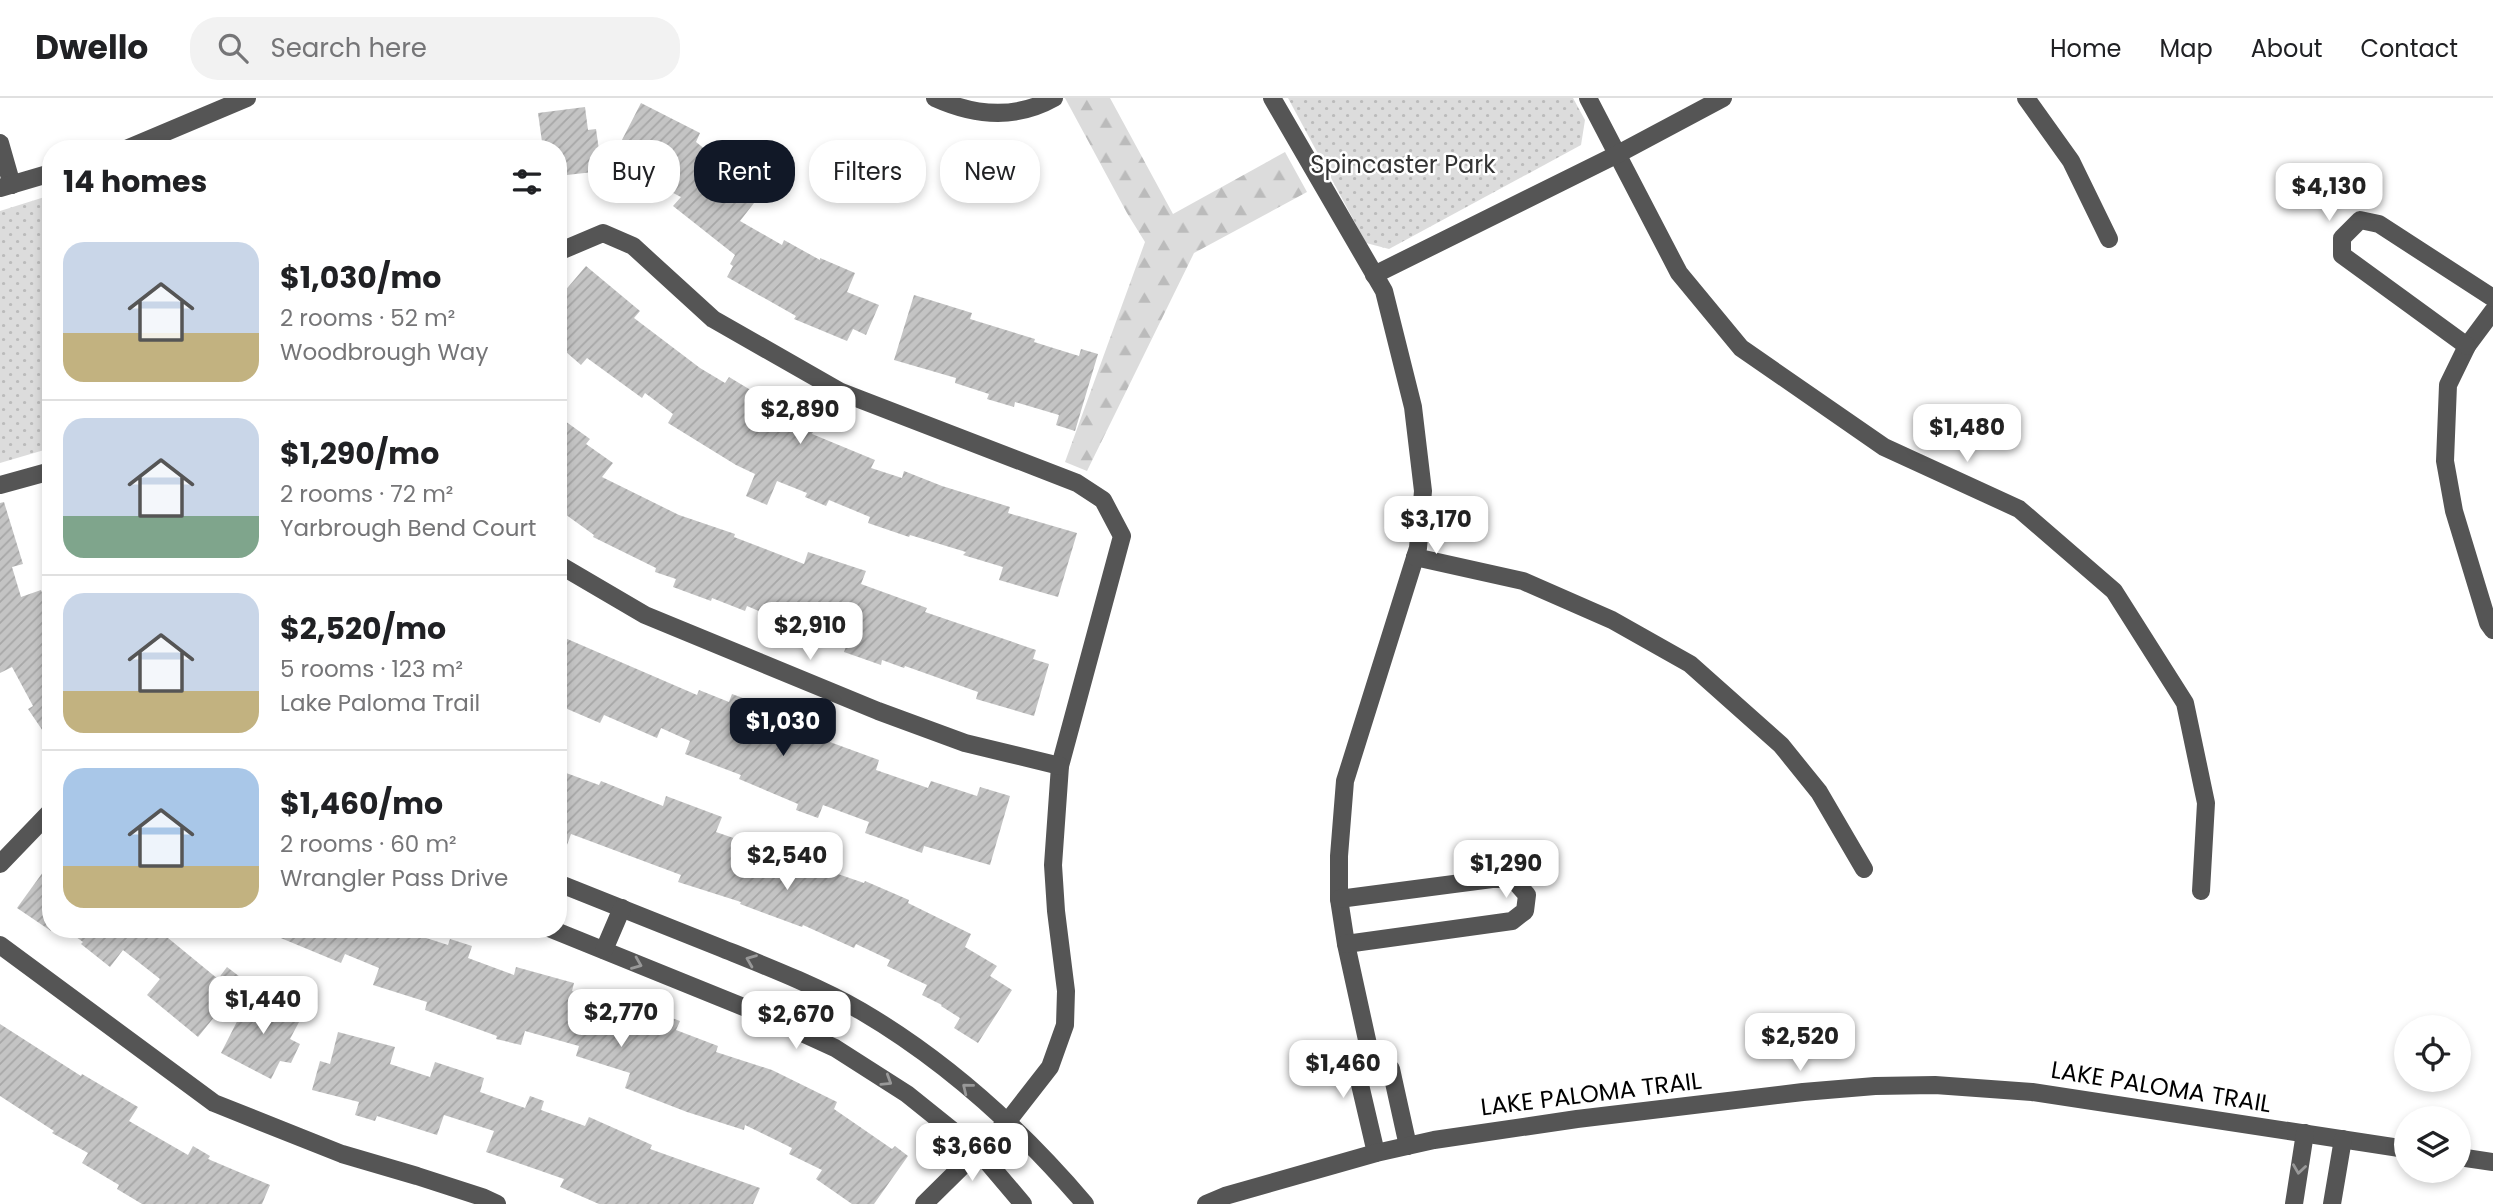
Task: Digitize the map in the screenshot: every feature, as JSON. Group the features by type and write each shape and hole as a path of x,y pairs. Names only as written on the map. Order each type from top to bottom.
{"street":[{"path":"147,140 247,98"},
{"path":"935,98 974,113 1009,114 1054,98"},
{"path":"1272,98 1384,292 1413,407 1423,491 1416,557 1345,781 1339,856 1339,898 1346,944 1369,1049 1358,1076 1376,1153"},
{"path":"1588,98 1679,273 1741,348 1884,447 2019,509 2115,591 2185,703 2206,803 2201,891"},
{"path":"1374,275 1723,98"},
{"path":"2026,98 2071,161 2109,239"},
{"path":"0,143 6,186 42,176"},
{"path":"2467,346 2342,255 2342,238 2360,220 2379,224 2493,298"},
{"path":"567,248 603,233 633,246 713,319 841,392 1077,483 1103,500 1122,536 1060,766 1053,865 1066,990 1065,1025 1050,1067 1008,1121 924,1204"},
{"path":"2493,311 2467,346 2448,385 2445,461 2454,511 2488,623 2493,630"},
{"path":"0,485 42,477"},
{"path":"1416,557 1523,581 1612,620 1690,664 1781,745 1819,792 1864,869"},
{"path":"567,569 645,615 878,711 965,743 1060,766"},
{"path":"0,864 42,820"},
{"path":"1339,898 1492,879 1513,879 1527,895 1525,911 1512,921 1346,944"},
{"path":"567,887 774,969 860,1011 932,1060 1008,1121 1085,1204"},
{"path":"604,950 621,908"},
{"path":"567,935 756,1012 835,1048 907,1094 978,1151 1023,1204"},
{"path":"0,945 214,1103 342,1154 456,1188 496,1204"},
{"path":"1369,1049 1391,1069 1408,1146"},
{"name":"LAKE PALOMA TRAIL","path":"1206,1204 1225,1196 1376,1153 1434,1140 1577,1119 1875,1086 1935,1085 2032,1092 2394,1147"},
{"path":"2294,1204 2305,1133"},
{"path":"2332,1204 2343,1139"},
{"path":"2471,1159 2493,1162"}],"green space":[{"path":"1065,98 1110,98 1173,214 1285,152 1307,192 1194,253 1087,471 1065,462 1145,242"},
{"name":"Spincaster Park","path":"1288,98 1573,98 1585,120 1581,145 1389,249 1366,243"},
{"path":"42,198 42,451 0,463 0,211"}],"building":[{"path":"641,103 700,133 697,140 694,140 694,203 754,203 740,221 782,245 784,240 820,260 855,273 847,292 879,305 866,335 853,329 847,341 794,319 796,316 727,277 735,255 673,206 680,203 681,197 680,140 622,140"},
{"path":"585,107 588,130 596,129 598,140 588,140 588,173 567,175 567,140 542,140 538,113"},
{"path":"586,266 640,311 634,318 700,368 725,383 729,377 754,392 747,404 782,419 786,410 817,423 812,434 875,460 871,468 902,478 904,471 1010,507 1008,513 1077,533 1058,597 999,580 1003,567 963,555 966,552 868,523 870,517 829,500 826,506 805,497 807,493 777,481 767,505 746,496 755,474 668,423 673,414 645,393 642,398 587,358 581,365 567,353 567,288"},
{"path":"914,295 972,313 970,319 1035,339 1034,342 1079,356 1081,349 1098,354 1075,431 1056,425 1059,415 1015,402 1014,407 987,399 989,394 955,383 956,378 894,360"},
{"path":"567,422 590,439 586,444 613,463 602,477 679,515 735,534 734,537 804,564 808,552 866,571 861,584 927,608 925,612 1036,650 1033,659 1049,664 1034,716 976,699 978,692 905,666 904,668 882,660 881,665 844,652 850,636 801,620 799,628 747,606 745,611 673,587 676,579 655,572 656,568 593,537 594,535 567,516"},
{"path":"4,502 23,564 12,567 21,597 41,590 42,593 42,730 28,709 33,706 12,667 0,673 0,503"},
{"path":"567,639 697,695 699,690 729,702 732,694 759,704 753,718 795,735 799,726 820,734 819,738 879,760 876,770 928,788 931,781 977,796 980,787 1010,796 990,865 924,846 922,853 865,833 869,822 823,805 818,818 796,810 798,804 739,779 741,775 685,754 690,741 661,728 657,738 604,715 600,723 567,709"},
{"path":"567,773 599,785 601,781 663,806 666,796 722,817 716,832 864,883 865,881 909,900 908,903 971,934 965,947 997,966 990,976 1012,990 978,1043 954,1028 960,1018 922,995 927,985 887,966 890,960 856,944 854,948 803,925 802,927 740,904 741,902 678,882 681,875 571,834 567,845"},
{"path":"42,873 42,925 17,908"},
{"path":"77,938 168,938 218,979 227,967 244,980 198,1037 147,995 160,979 123,950 110,967 81,944 83,942"},
{"path":"281,938 426,938 448,945 450,939 472,946 468,958 514,975 516,967 574,983 572,991 651,1016 653,1011 680,1021 676,1030 718,1046 716,1052 772,1070 837,1102 834,1109 892,1149 895,1146 908,1156 874,1204 852,1204 816,1179 822,1170 789,1154 792,1148 745,1125 744,1130 625,1088 630,1073 576,1056 579,1046 525,1031 521,1045 496,1039 497,1036 425,1010 427,1002 373,985 379,968 345,954 341,963"},
{"path":"253,990 290,1009 286,1016 299,1022 290,1039 300,1044 291,1063 280,1061 271,1079 221,1053"},
{"path":"0,1024 81,1076 82,1074 138,1107 129,1121 188,1155 193,1146 210,1156 208,1159 270,1185 262,1204 142,1204 117,1189 119,1185 82,1163 88,1153 52,1133 54,1131 0,1096"},
{"path":"338,1032 395,1047 390,1064 430,1077 435,1062 484,1078 480,1092 525,1108 530,1096 544,1101 541,1110 585,1126 589,1117 652,1145 650,1149 760,1188 753,1204 599,1204 560,1187 564,1179 486,1152 494,1131 444,1115 437,1135 377,1116 375,1121 355,1115 359,1102 312,1090 320,1061 330,1064"}]}
